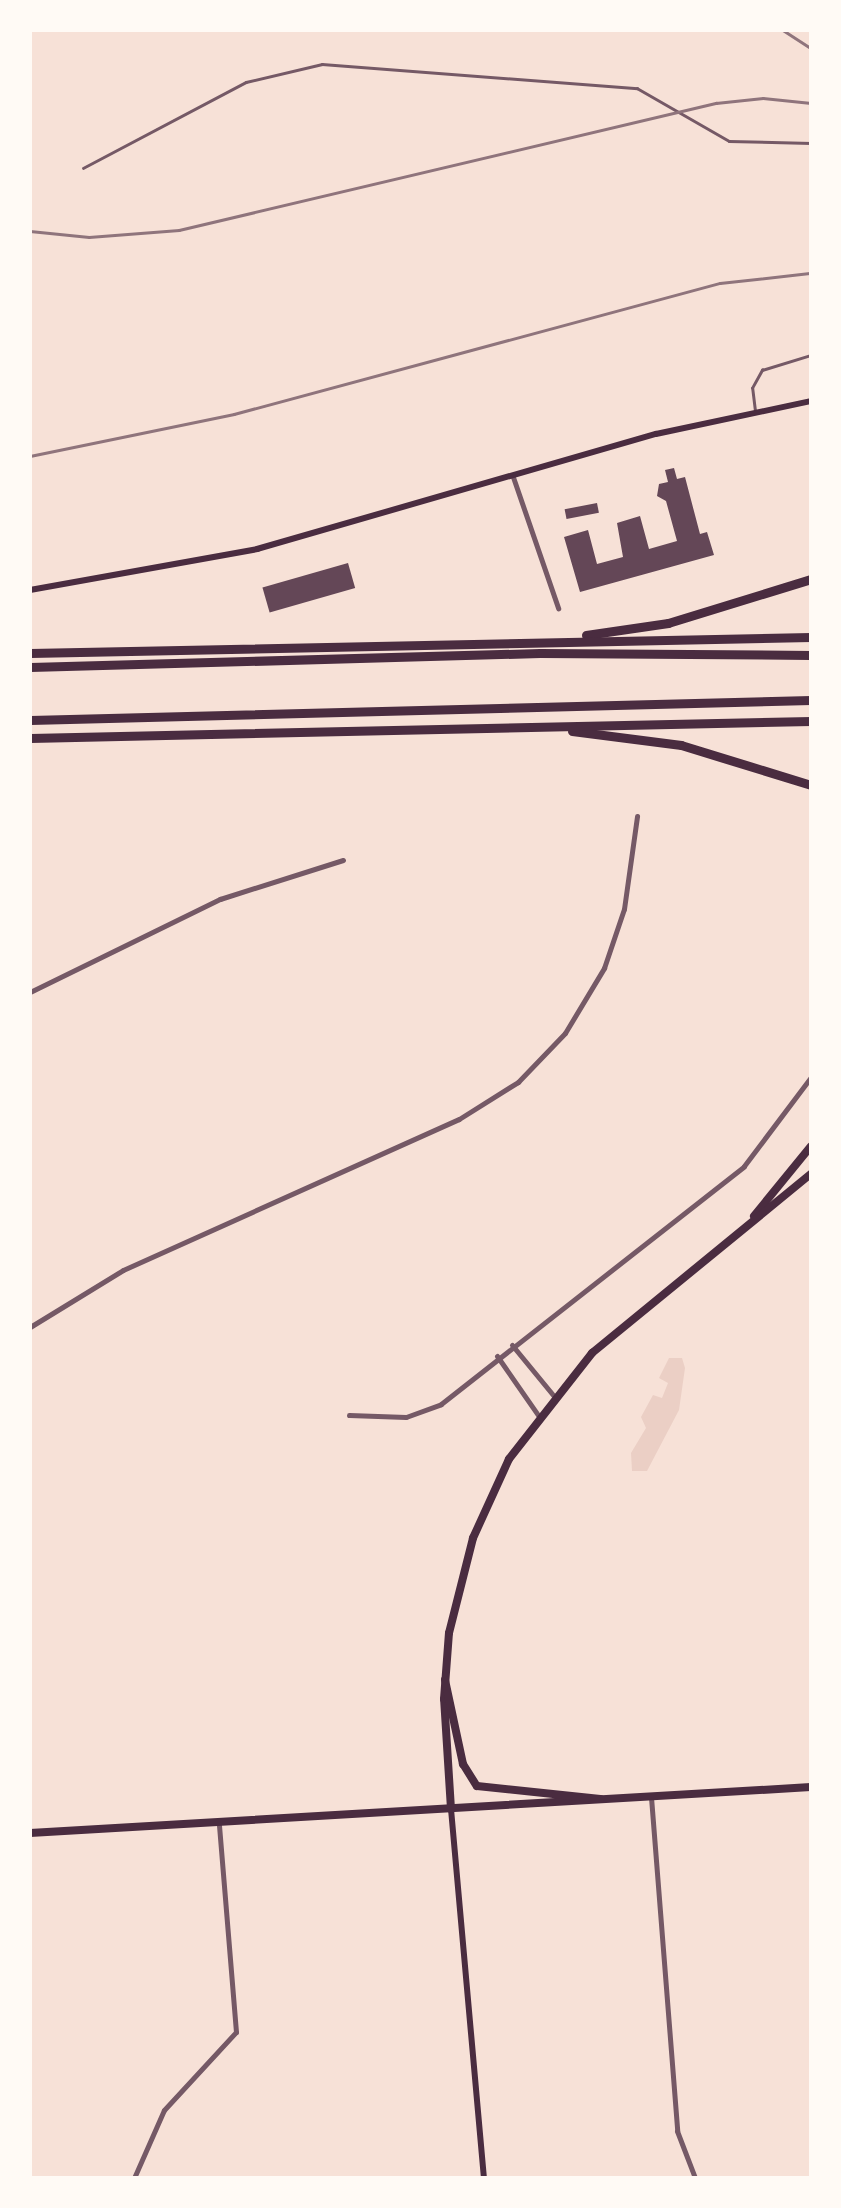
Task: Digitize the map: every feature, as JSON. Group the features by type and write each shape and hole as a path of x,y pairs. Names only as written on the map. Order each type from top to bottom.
{"highway":[{"path":"544,640 668,623 811,579"},
{"path":"30,653 811,637"},
{"path":"30,667 540,653 811,656"},
{"path":"30,720 811,700"},
{"path":"30,738 811,721"},
{"path":"529,726 664,742 811,785"}],"main road":[{"path":"30,590 258,549 513,477 811,401"},
{"path":"742,1231 811,1146"},
{"path":"484,2178 451,1809 445,1680 454,1608 476,1529 538,1415 554,1395 620,1326 811,1174"},
{"path":"445,1680 463,1764 477,1786 600,1799"},
{"path":"30,1833 811,1787"}],"street":[{"path":"513,477 558,608"},
{"path":"30,1327 123,1270 459,1119 518,1082 564,1033 599,978 624,909 637,816"},
{"path":"30,992 220,899 343,860"},
{"path":"349,1415 423,1414 744,1166 811,1077"},
{"path":"512,1344 554,1395"},
{"path":"497,1356 538,1415"},
{"path":"651,1797 677,2131 695,2178"},
{"path":"134,2178 164,2110 236,2032 219,1823"}],"lane":[{"path":"84,168 246,82 322,64 637,88 729,141 811,143"},
{"path":"755,413 751,392 760,372 811,355"}],"shaded area":[{"path":"669,1358 682,1358 685,1368 679,1410 647,1471 632,1471 631,1453 646,1428 641,1417 653,1395 662,1398 668,1383 659,1378"}],"building":[{"path":"674,468 677,479 685,477 700,534 707,532 714,555 580,592 564,537 588,530 597,564 623,557 617,523 640,516 649,549 677,541 666,501 657,496 659,484 668,482 665,470"},
{"path":"597,503 599,513 567,519 565,509"},
{"path":"348,563 355,588 270,613 262,588"}],"railway":[{"path":"783,30 811,48"},
{"path":"30,231 89,237 179,230 716,103 763,98 811,103"},
{"path":"30,456 234,414 720,283 811,273"}]}
